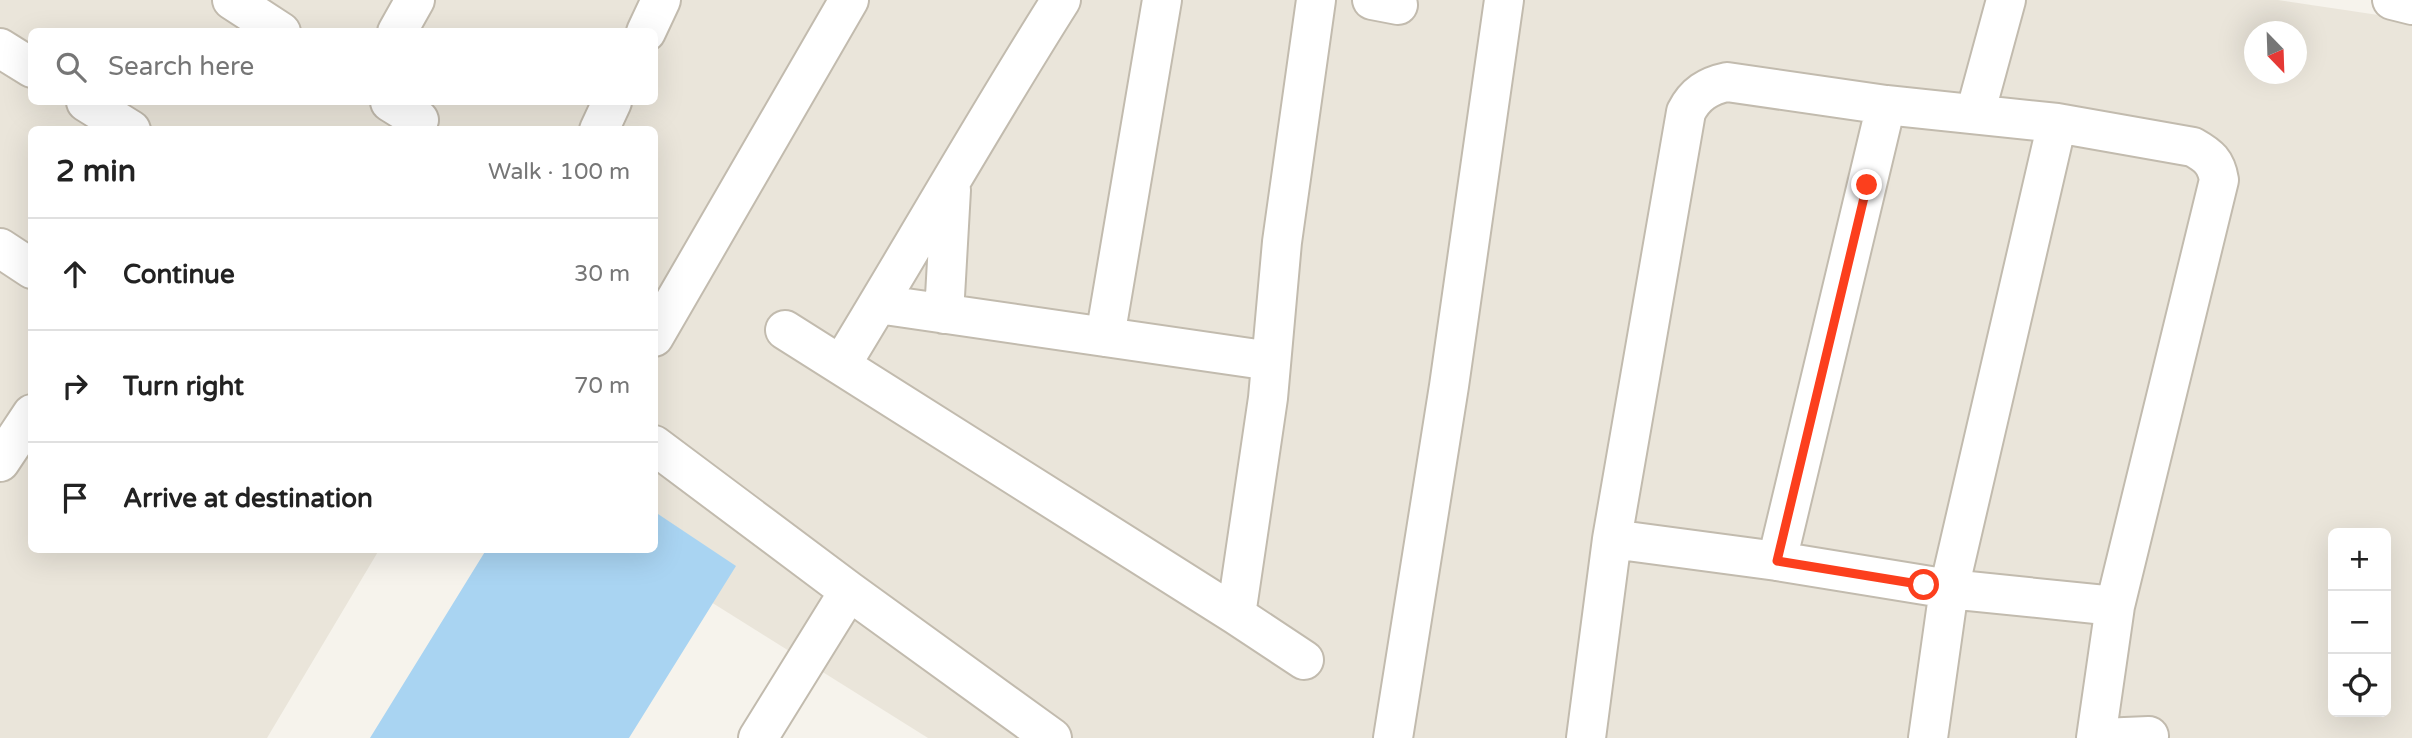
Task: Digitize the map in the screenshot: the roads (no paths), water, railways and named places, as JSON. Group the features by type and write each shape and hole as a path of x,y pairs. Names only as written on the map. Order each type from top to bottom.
{"street":[{"path":"232,0 275,28"},
{"path":"399,28 415,0"},
{"path":"648,28 662,0"},
{"path":"658,330 849,0"},
{"path":"841,365 951,183 1007,84 1061,0"},
{"path":"1105,337 1162,0"},
{"path":"1236,615 1268,398 1282,242 1315,0"},
{"path":"1393,738 1451,372 1504,0"},
{"path":"1975,114 2006,0"},
{"path":"2392,0 2412,5"},
{"path":"0,48 28,66"},
{"path":"1586,738 1612,538 1686,111 1692,101 1714,85 1727,82 1886,105 2057,123 2193,147 2207,155 2216,165 2219,180 2115,606 2099,738 2149,736"},
{"path":"91,105 125,126"},
{"path":"601,126 611,105"},
{"path":"1777,561 1886,105"},
{"path":"1928,738 1949,589 2057,123"},
{"path":"944,314 951,183"},
{"path":"0,248 28,266"},
{"path":"878,304 1271,361"},
{"path":"785,330 1304,660"},
{"path":"1,457 28,420"},
{"path":"658,448 849,592 1052,738"},
{"path":"1612,538 1949,589 2115,606"},
{"path":"758,738 849,592"}],"water":[{"path":"658,514 736,566 629,738 370,738 484,553 658,553"}]}
